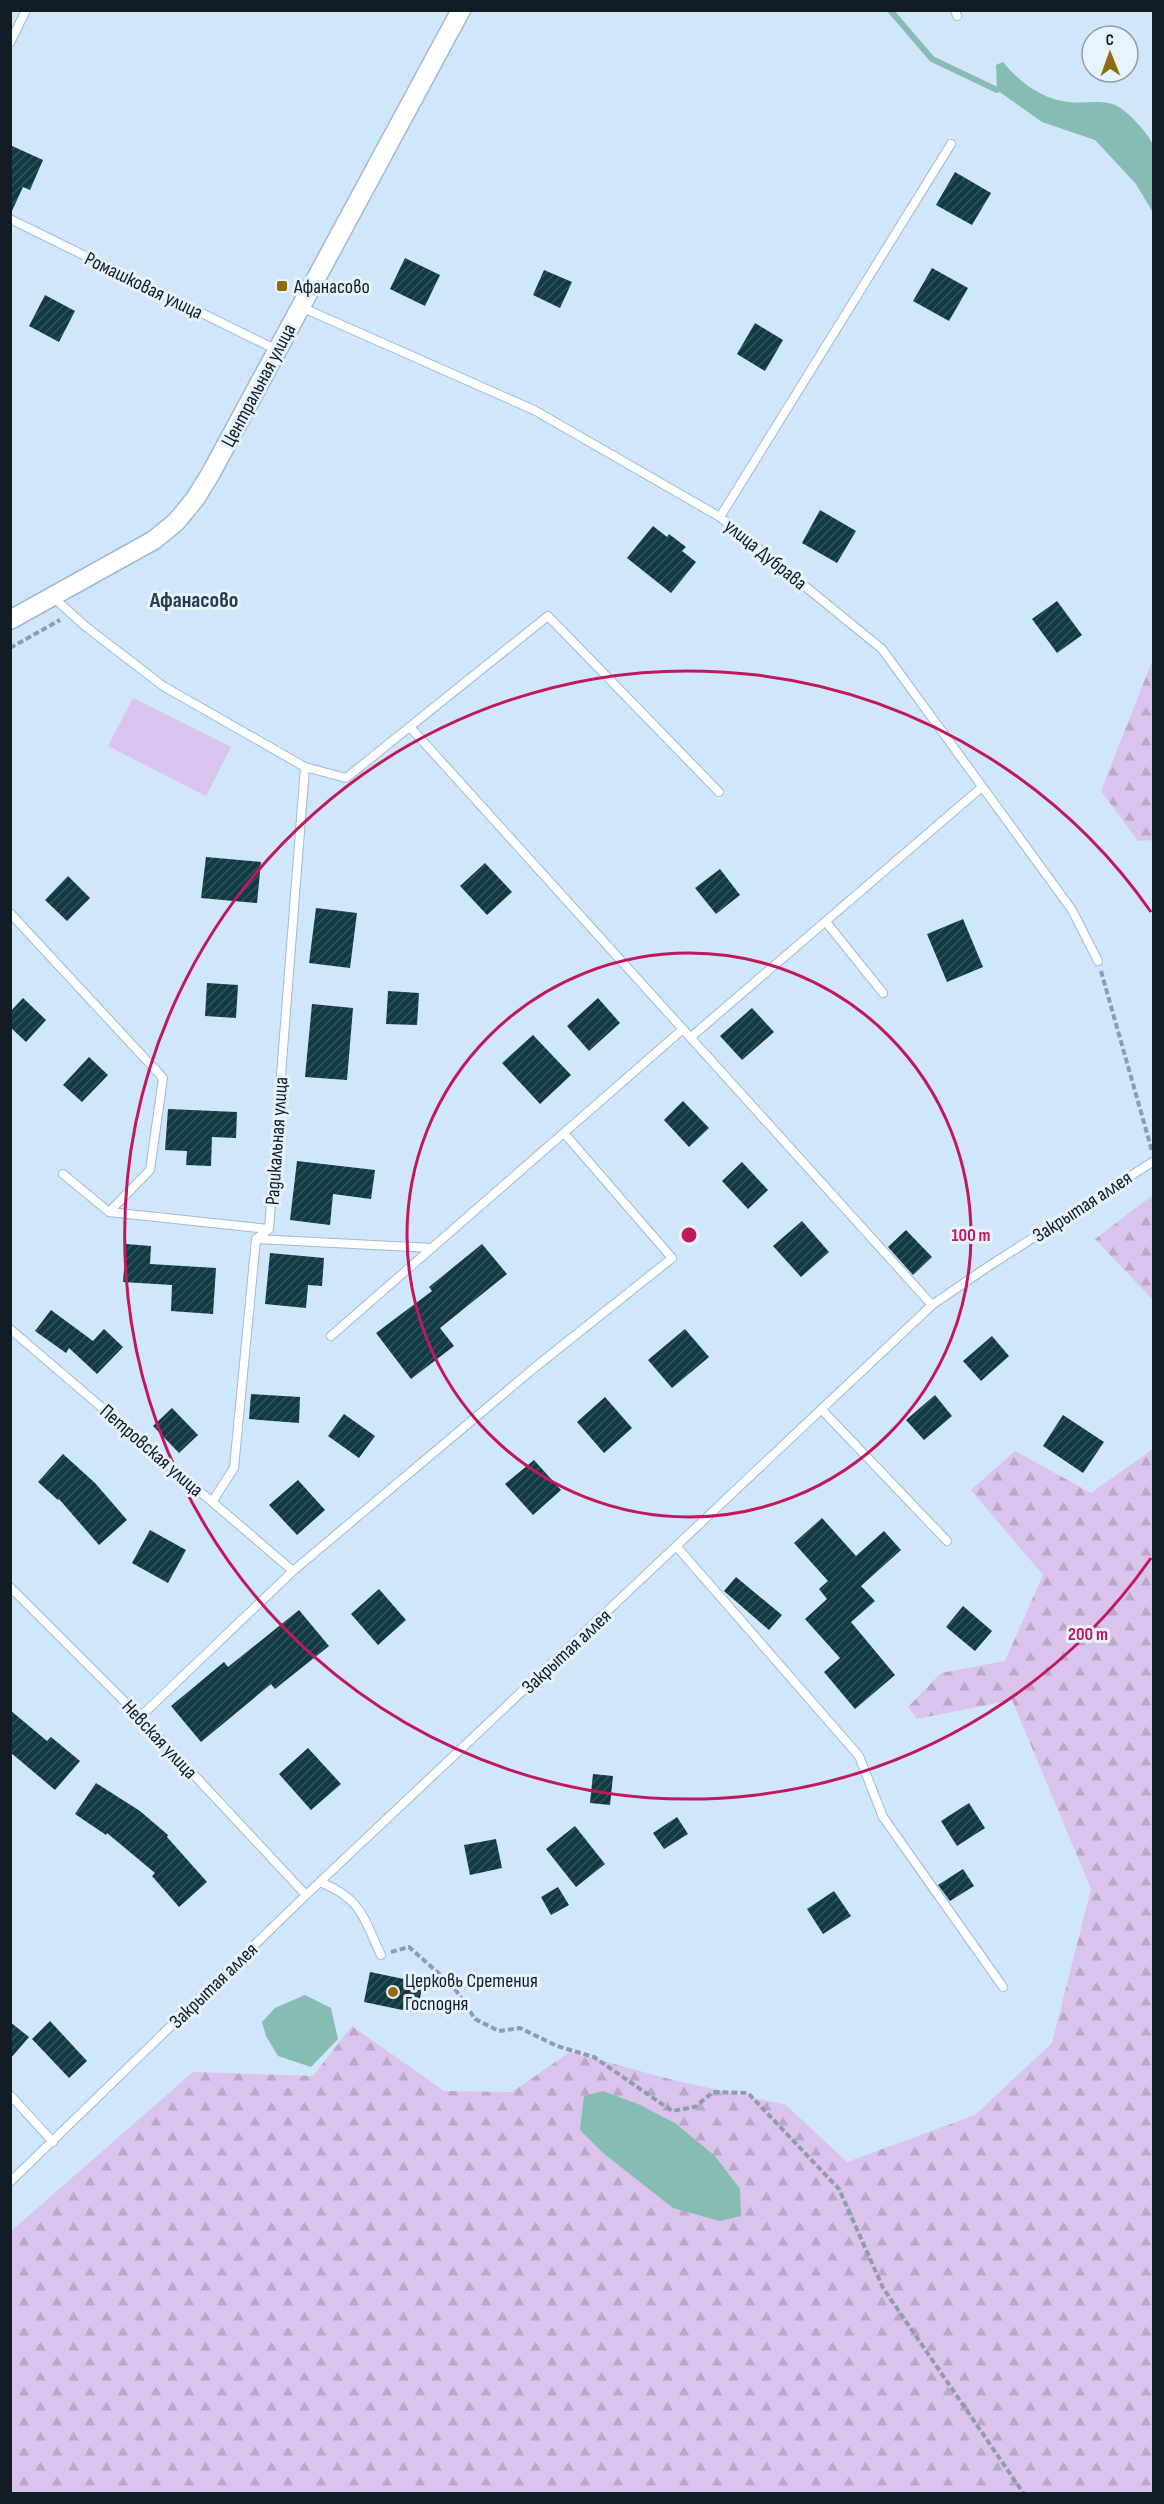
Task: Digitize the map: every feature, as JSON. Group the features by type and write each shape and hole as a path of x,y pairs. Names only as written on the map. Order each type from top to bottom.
{"street":[{"name":"Центральная улица","path":"10,620 154,540 176,522 195,499 461,10"}],"lane":[{"path":"10,43 26,10"},
{"path":"720,517 951,144"},
{"name":"Ромашковая улица","path":"10,219 277,350"},
{"name":"улица Дубрава","path":"300,306 534,410 720,517 882,649 1072,910 1098,962"},
{"path":"53,597 163,686 305,767 346,778 548,616 718,792"},
{"path":"410,727 932,1305"},
{"name":"Радикальная улица","path":"256,1239 269,1229 305,767"},
{"path":"691,1037 982,787"},
{"path":"10,913 164,1078 150,1170 109,1212"},
{"path":"825,922 883,993"},
{"path":"331,1336 683,1029"},
{"path":"140,1717 293,1571 533,1370 672,1258 564,1133"},
{"name":"Закрытая аллея","path":"10,2182 306,1895 932,1305 1154,1159"},
{"path":"63,1174 109,1212 269,1229"},
{"path":"212,1502 234,1468 256,1239 432,1248"},
{"name":"Петровская улица","path":"10,1329 293,1571"},
{"path":"822,1410 947,1541"},
{"path":"677,1547 859,1756 883,1817 1003,1987"},
{"name":"Невская улица","path":"10,1587 140,1717 306,1895"},
{"path":"320,1882 339,1890 356,1903 381,1955"},
{"path":"10,2095 53,2142"}],"path":[{"path":"10,648 72,614"},
{"path":"1098,962 1154,1159"},
{"path":"381,1955 409,1947 453,1986 475,2019 499,2031 520,2028 557,2046 594,2056 672,2111 695,2108 713,2092 748,2093 839,2189 883,2288 1024,2493"}],"green space":[{"path":"1153,659 1153,840 1138,841 1101,791"},
{"path":"133,698 231,747 206,796 108,746"},
{"path":"1153,1195 1153,1300 1095,1239"},
{"path":"1153,1449 1153,2493 11,2493 10,2232 193,2072 313,2076 352,2026 444,2091 512,2092 570,2052 673,2080 786,2105 847,2162 975,2115 1052,2043 1091,1889 1012,1700 917,1719 908,1707 941,1673 1005,1661 1043,1575 971,1490 1015,1451 1091,1493"}],"shaded area":[{"path":"1003,62 1024,83 1041,94 1059,101 1110,103 1120,107 1137,122 1147,135 1154,150 1153,210 1136,184 1095,140 1042,122 997,90 996,65"},
{"path":"305,1995 331,2008 338,2039 311,2067 278,2056 266,2036 262,2022 275,2008"},
{"path":"603,2091 638,2104 675,2123 715,2156 740,2189 741,2216 720,2221 673,2208 603,2153 580,2130 584,2096"}],"building":[{"path":"10,145 43,160 30,190 23,187 11,213"},
{"path":"955,172 991,193 972,225 936,205"},
{"path":"405,258 440,275 425,306 390,289"},
{"path":"932,268 968,288 949,321 913,301"},
{"path":"544,270 572,282 560,308 533,295"},
{"path":"45,295 75,311 59,342 29,326"},
{"path":"755,323 783,340 765,371 737,354"},
{"path":"820,510 856,531 837,563 802,543"},
{"path":"653,526 667,537 669,534 686,547 682,551 696,562 671,593 627,558"},
{"path":"1057,601 1082,635 1057,653 1032,619"},
{"path":"206,857 261,862 257,903 201,898"},
{"path":"485,863 512,892 487,915 460,886"},
{"path":"720,869 740,895 716,914 695,888"},
{"path":"68,876 90,898 67,921 45,900"},
{"path":"316,908 357,913 350,968 309,963"},
{"path":"963,919 983,967 947,982 927,934"},
{"path":"207,983 238,985 236,1018 205,1016"},
{"path":"388,991 419,993 417,1025 386,1024"},
{"path":"23,998 46,1020 26,1042 10,1027 10,1012"},
{"path":"598,998 620,1023 589,1051 567,1026"},
{"path":"312,1004 353,1008 347,1080 305,1077"},
{"path":"752,1008 774,1032 742,1060 720,1036"},
{"path":"533,1035 571,1075 540,1104 502,1063"},
{"path":"89,1057 108,1075 82,1102 63,1085"},
{"path":"683,1101 709,1128 689,1147 664,1120"},
{"path":"168,1109 237,1112 236,1138 212,1137 211,1166 186,1165 187,1151 165,1150"},
{"path":"297,1161 375,1170 371,1199 333,1194 330,1225 290,1220"},
{"path":"742,1162 768,1190 748,1209 722,1181"},
{"path":"802,1221 829,1252 801,1277 773,1246"},
{"path":"906,1230 932,1257 913,1275 888,1247"},
{"path":"126,1244 151,1246 150,1264 216,1268 213,1314 171,1311 172,1285 123,1282"},
{"path":"482,1244 507,1274 440,1328 454,1346 411,1379 376,1333 432,1291 429,1287"},
{"path":"270,1253 324,1258 322,1286 308,1285 306,1308 265,1304"},
{"path":"51,1310 93,1341 104,1329 123,1347 97,1374 69,1348 66,1353 35,1331"},
{"path":"685,1329 709,1357 672,1388 648,1360"},
{"path":"992,1336 1009,1356 981,1381 963,1361"},
{"path":"251,1394 300,1397 299,1423 249,1419"},
{"path":"935,1395 952,1416 924,1440 906,1420"},
{"path":"605,1397 632,1428 604,1453 577,1422"},
{"path":"172,1408 198,1435 179,1453 153,1426"},
{"path":"344,1414 375,1436 359,1458 328,1436"},
{"path":"1063,1415 1104,1442 1083,1473 1043,1446"},
{"path":"63,1454 95,1483 127,1520 99,1545 59,1499 38,1482"},
{"path":"534,1460 561,1490 533,1515 505,1484"},
{"path":"298,1480 325,1510 297,1535 269,1505"},
{"path":"822,1518 856,1556 884,1531 901,1550 861,1586 875,1601 851,1622 895,1675 855,1709 824,1672 840,1658 805,1619 827,1599 819,1589 828,1581 794,1543"},
{"path":"150,1530 186,1550 168,1583 132,1563"},
{"path":"736,1577 782,1615 769,1630 724,1591"},
{"path":"379,1589 406,1620 378,1645 351,1614"},
{"path":"963,1606 992,1631 975,1651 946,1627"},
{"path":"299,1610 329,1646 275,1689 271,1684 201,1742 171,1706 224,1662 228,1667"},
{"path":"10,1710 47,1741 51,1737 80,1761 55,1790 10,1752"},
{"path":"308,1748 341,1784 311,1810 279,1774"},
{"path":"593,1774 613,1776 610,1805 590,1803"},
{"path":"96,1783 140,1811 168,1835 167,1837 207,1882 179,1907 152,1876 155,1873 107,1833 106,1835 75,1814"},
{"path":"969,1803 985,1828 957,1846 941,1821"},
{"path":"677,1817 688,1834 664,1849 653,1833"},
{"path":"575,1826 605,1864 576,1887 546,1849"},
{"path":"496,1839 502,1868 470,1875 464,1845"},
{"path":"963,1869 974,1886 950,1901 938,1885"},
{"path":"558,1887 569,1905 551,1915 541,1897"},
{"path":"834,1891 851,1916 823,1934 807,1909"},
{"name":"Церковь Сретения Господня","path":"370,1972 423,1983 417,2013 364,2002"},
{"path":"50,2021 87,2061 69,2078 32,2039"},
{"path":"10,2022 29,2037 10,2059"}],"waterway":[{"path":"890,10 932,59 997,90"}],"place":[{"name":"Афанасово","path":"282,286"},
{"name":"Церковь Сретения Господня","path":"393,1992"}],"district":[{"name":"Афанасово","path":"194,599"}]}
